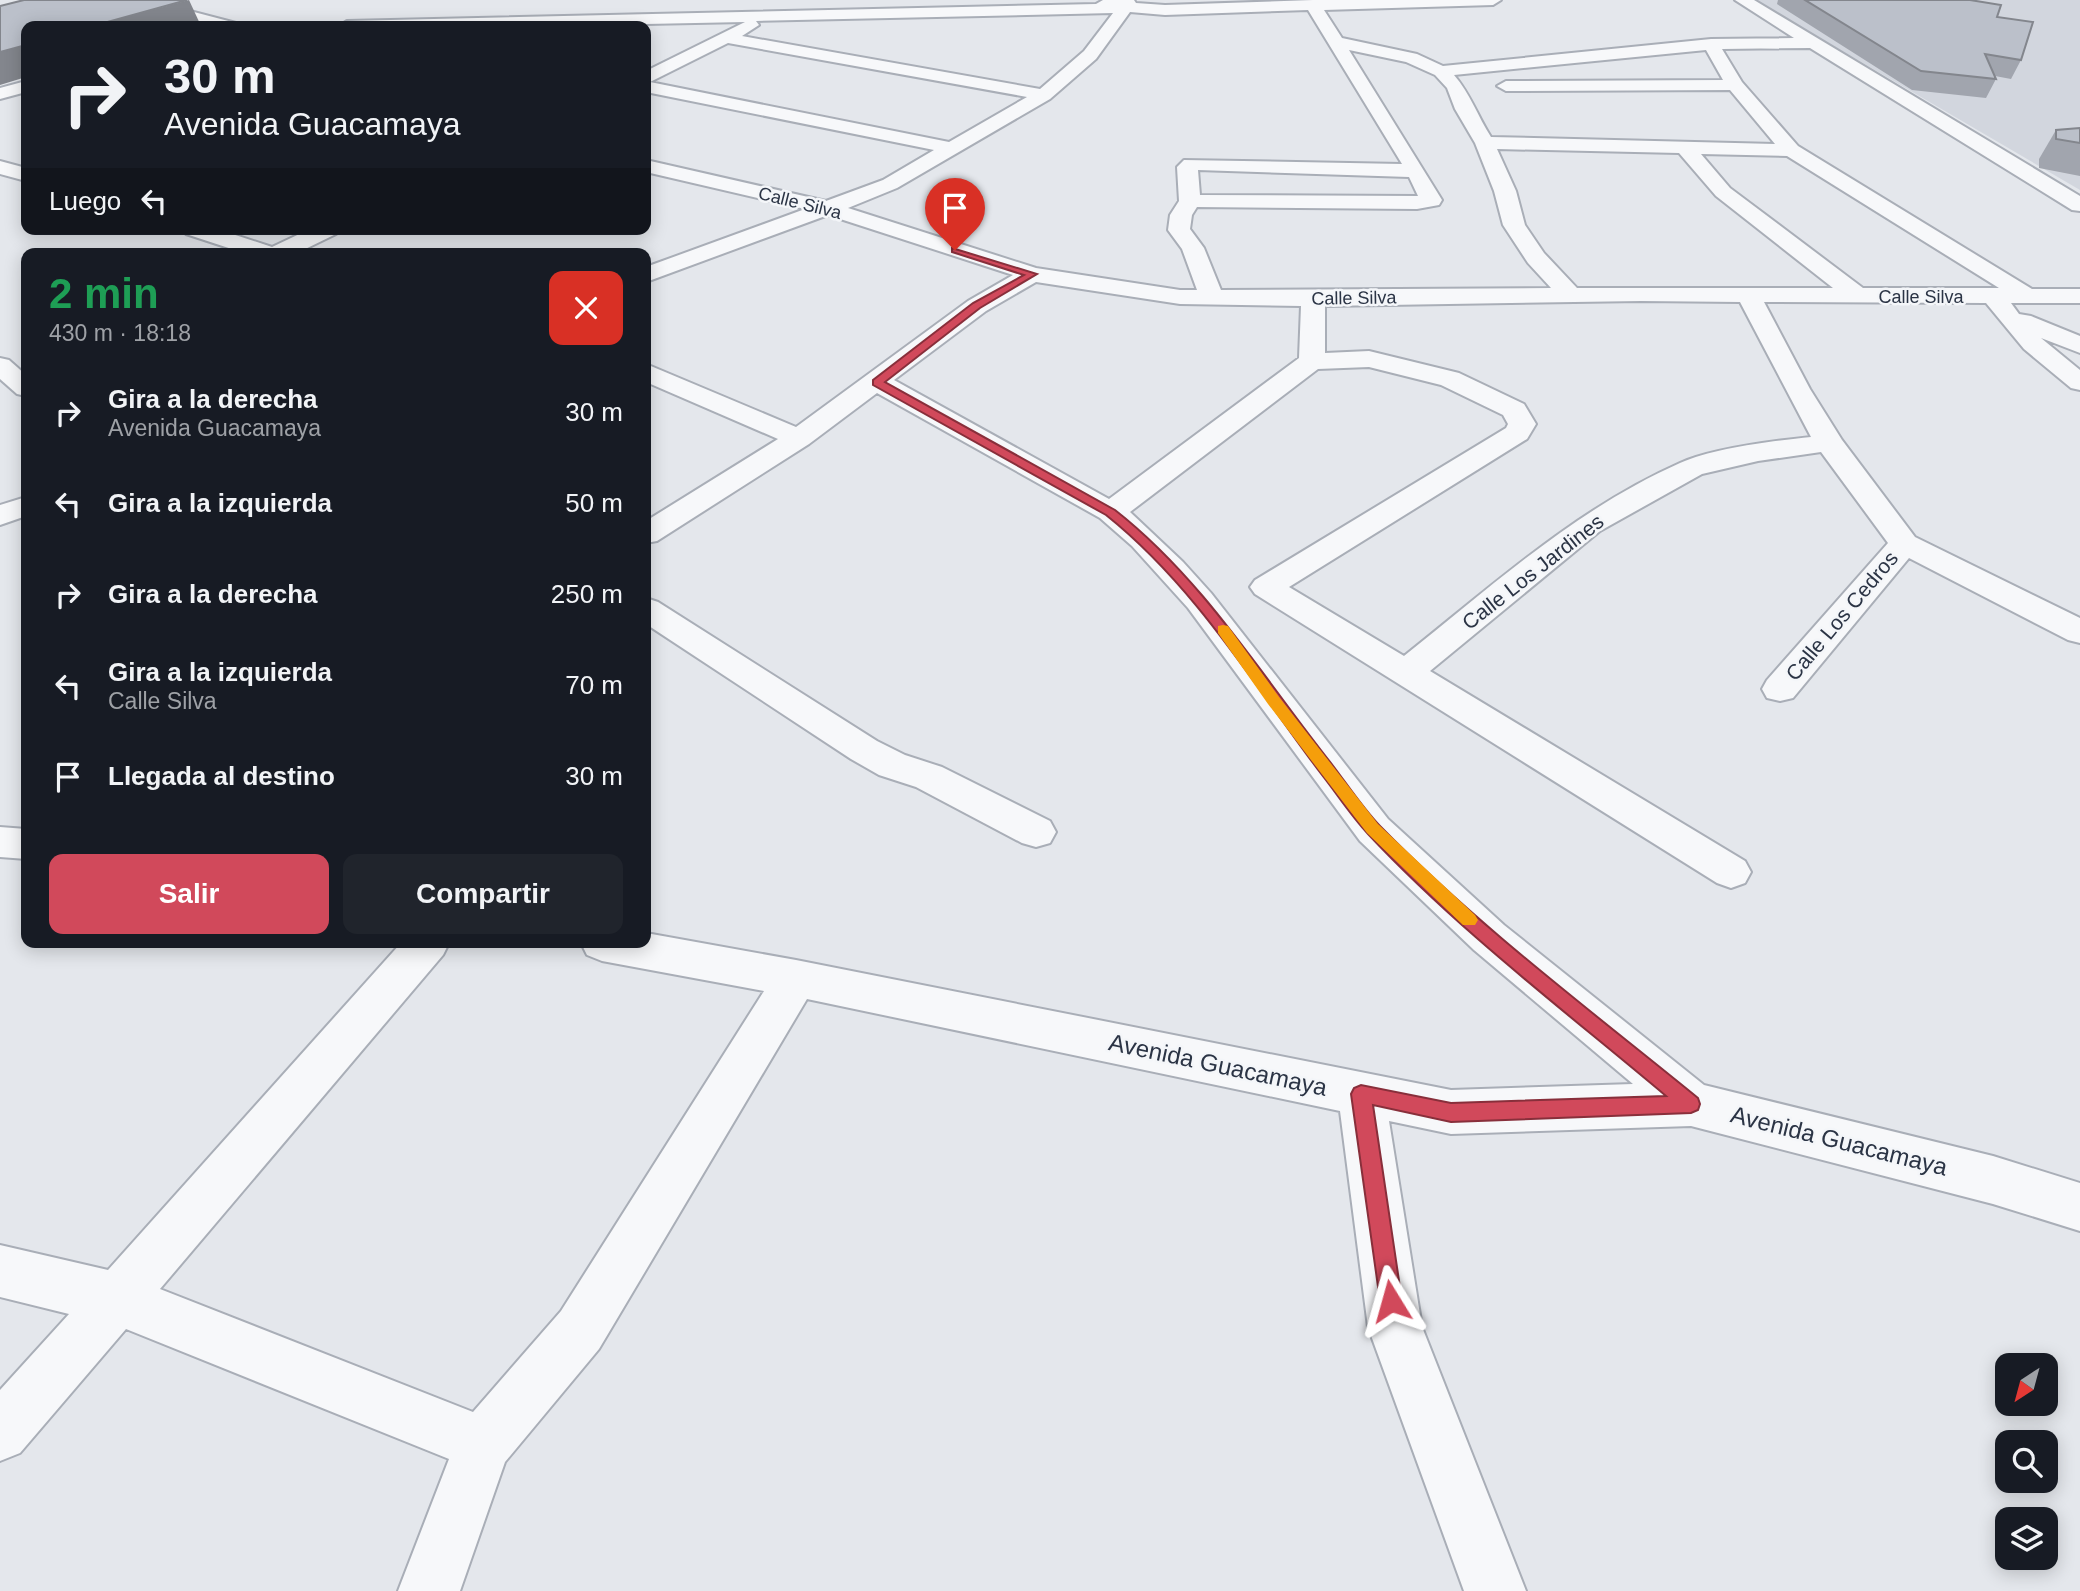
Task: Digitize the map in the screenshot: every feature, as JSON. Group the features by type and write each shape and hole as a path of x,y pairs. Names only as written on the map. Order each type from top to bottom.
{"street":[{"path":"130,0 210,21"},
{"path":"1063,0 1127,6 1493,0"},
{"path":"1105,0 1127,6"},
{"path":"556,21 1286,0"},
{"path":"1742,0 2080,205"},
{"path":"637,2 723,17"},
{"path":"1190,201 1428,202 1430,198 1416,171 1313,5"},
{"path":"651,273 890,184 1044,95 1090,55 1127,6"},
{"path":"336,21 360,10"},
{"path":"651,76 768,16"},
{"path":"727,38 1044,95"},
{"path":"1336,42 1411,58 1469,87 1735,85"},
{"path":"1441,71 1711,44 1815,43"},
{"path":"1711,44 1735,85 1791,150 2029,297"},
{"path":"1469,87 1464,109 1485,143 1505,191 1514,225 1536,258 1570,295"},
{"path":"0,94 21,88"},
{"path":"651,88 951,148"},
{"path":"1485,143 1791,150"},
{"path":"1684,147 1723,192 1859,296"},
{"path":"1212,298 1193,248 1179,230 1181,215 1190,201 1188,167 1199,163 1416,171"},
{"path":"0,167 21,173"},
{"name":"Calle Silva","path":"651,167 827,208 1032,274 1180,297 1313,299 1570,295 1859,296 2001,307 2029,297 2080,296"},
{"path":"212,235 253,248"},
{"path":"288,248 316,235"},
{"path":"651,531 799,438 977,306 1032,274"},
{"path":"1749,296 1797,389 1829,443 1903,544 2080,632"},
{"path":"1312,362 1313,299"},
{"path":"2001,307 2080,345"},
{"path":"2001,307 2060,368 2080,382"},
{"path":"1111,512 1312,362 1369,359 1450,379 1514,410 1522,424 1517,433 1237,598"},
{"path":"651,375 799,438"},
{"path":"877,382 1111,512 1143,538 1237,598 1406,672 1731,872"},
{"name":"Calle Los Jardines","path":"1406,672 1600,517 1692,468 1758,452 1829,443"},
{"path":"0,516 21,508"},
{"name":"Calle Los Cedros","path":"1780,689 1903,544"},
{"path":"1237,598 1274,701 1372,828 1471,922 1691,1104"},
{"path":"651,612 864,750 892,765 929,777 1036,832"},
{"path":"0,842 21,844"},
{"path":"0,1433 424,948"},
{"name":"Avenida Guacamaya","path":"630,948 796,978 1451,1112 1691,1104 1993,1180 2080,1207"},
{"path":"429,1591 483,1444 580,1330 796,978"},
{"path":"1361,1094 1395,1327 1495,1591"},
{"path":"0,1271 117,1299 483,1444"}],"shaded area":[{"path":"1755,0 2080,0 2080,190"}],"building":[{"path":"24,0 187,0 111,21 21,21 21,46 0,52 0,6"},
{"path":"1805,0 1970,0 2001,5 1997,17 2033,22 2021,60 1985,54 1996,79 1921,71"},
{"path":"2080,128 2080,143 2056,139 2056,130"}],"slow traffic":[{"path":"1223,629 1274,701 1372,828 1469,920"}],"route":[{"path":"955,250 1032,274 977,306 877,382 1111,512 1143,538 1208,608 1274,701 1372,828 1471,922 1691,1104 1451,1112 1361,1094 1391,1301"}]}
